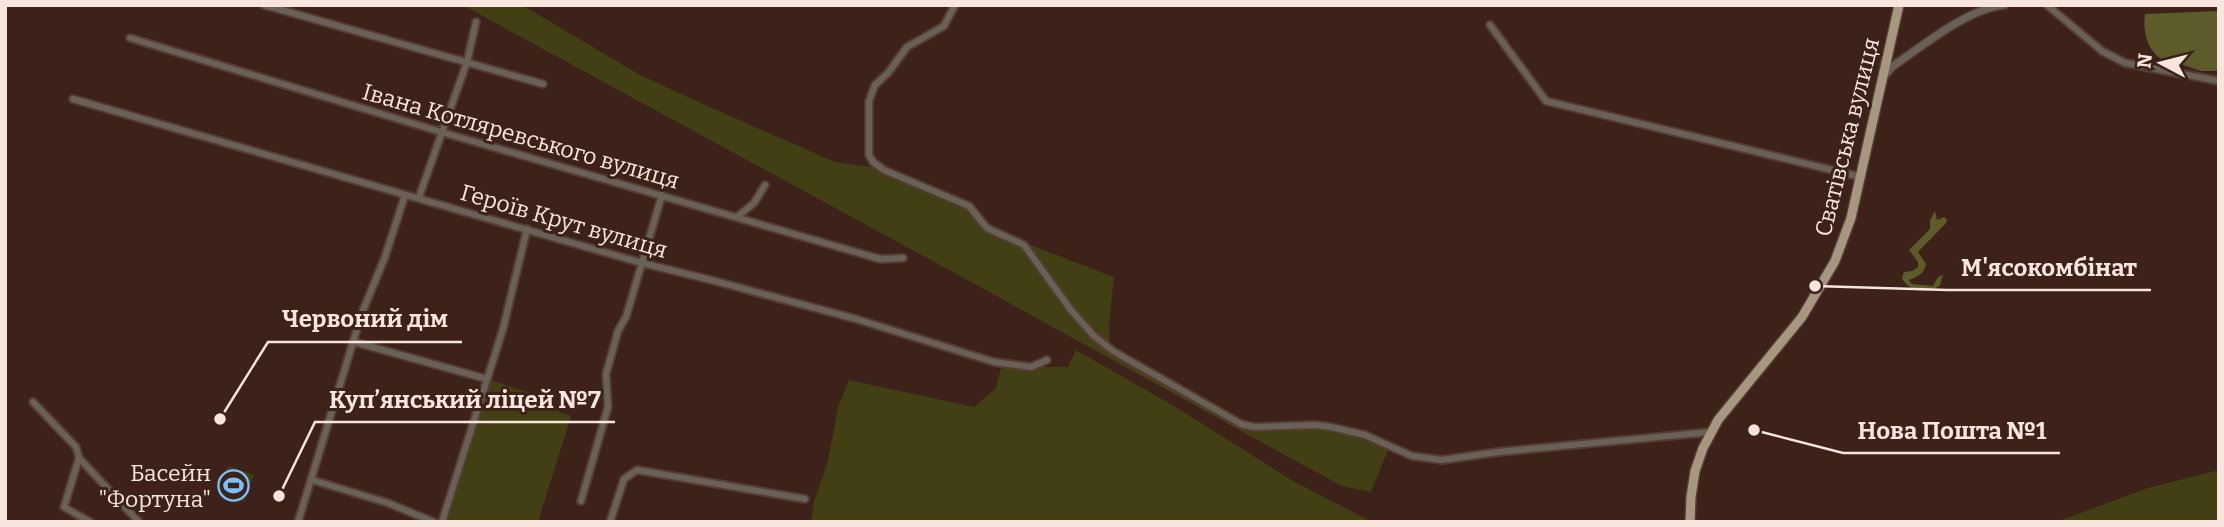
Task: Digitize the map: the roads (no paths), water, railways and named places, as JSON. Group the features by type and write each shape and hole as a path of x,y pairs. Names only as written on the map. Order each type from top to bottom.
{"main road":[{"name":"Сватівська вулиця","path":"1690,522 1691,497 1703,448 1732,401 1783,344 1821,289 1835,261 1851,218 1899,7"}],"street":[{"path":"264,5 543,84"},
{"path":"955,5 944,26 907,47 876,85 869,101 867,119 869,155 873,162 884,170 969,206 987,228 1024,245 1071,310 1094,336 1113,351 1241,424 1254,427 1331,427 1365,435 1412,456 1442,460 1478,457 1498,452 1712,432"},
{"path":"1884,76 1893,66 1962,21 1993,6 2004,5"},
{"path":"2047,5 2102,51 2125,62 2219,81"},
{"path":"419,197 467,62 476,22"},
{"path":"1490,25 1546,101 1861,177"},
{"name":"Івана Котляревського вулиця","path":"130,38 441,132 880,259 903,258"},
{"name":"Героїв Крут вулиця","path":"73,99 642,263 856,319 994,362 1031,367 1047,360"},
{"path":"737,218 754,203 765,185"},
{"path":"298,522 354,342 405,195"},
{"path":"581,501 608,407 606,374 662,195"},
{"path":"442,522 503,329 527,229"},
{"path":"354,342 487,379"},
{"path":"33,402 76,447 79,458 139,522"},
{"path":"79,458 64,507 90,522"},
{"path":"610,522 624,479 637,470 805,499"},
{"path":"312,480 388,503 434,522"}],"place":[{"name":"М'ясокомбінат","path":"1815,286"},
{"name":"Червоний дім","path":"220,419"},
{"name":"Нова Пошта №1","path":"1754,430"},
{"name":"Басейн \"Фортуна\"","path":"234,486"},
{"name":"Купʼянський ліцей №7","path":"279,496"}]}
